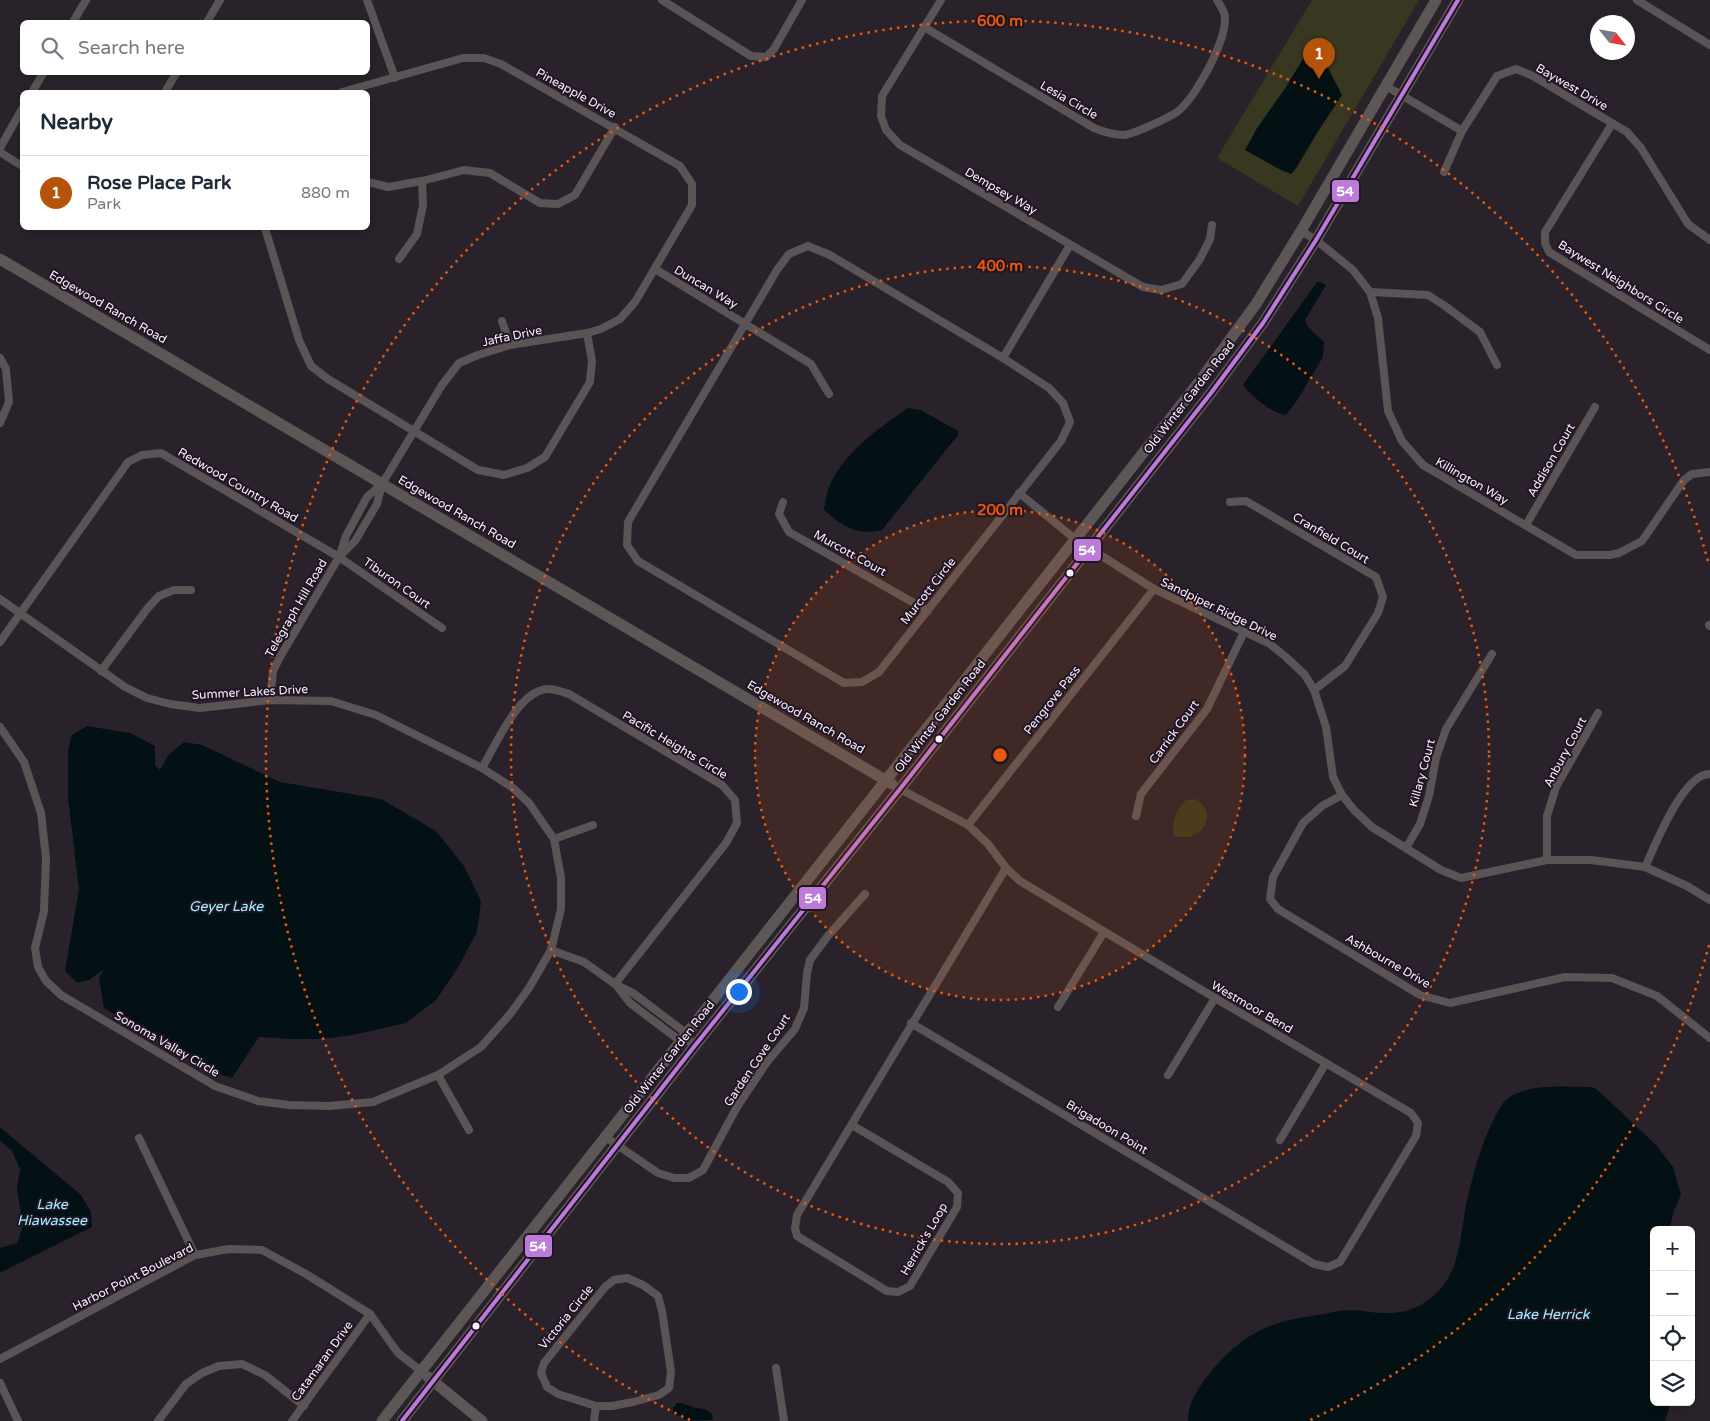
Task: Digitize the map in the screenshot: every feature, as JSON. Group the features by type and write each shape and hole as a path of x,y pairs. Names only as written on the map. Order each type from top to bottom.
{"main road":[{"name":"Old Winter Garden Road","path":"382,1421 1198,382 1256,304 1301,231 1436,0"},
{"name":"Old Winter Garden Road","path":"402,1421 1088,549 1263,323 1316,240 1458,0"},
{"name":"Edgewood Ranch Road","path":"0,260 900,788"},
{"path":"421,1371 482,1421"}],"street":[{"path":"74,20 86,0"},
{"path":"208,20 220,0"},
{"path":"367,0 395,78"},
{"path":"666,1 751,56 766,57 774,49 802,0"},
{"name":"Dempsey Way","path":"941,0 882,96 881,116 886,130 900,145 1143,288 1161,290 1182,284 1200,259 1210,239 1212,225"},
{"name":"Lesia Circle","path":"924,28 1094,128 1110,134 1126,135 1150,126 1177,112 1193,94 1222,38 1225,16 1217,0"},
{"path":"1637,0 1710,45"},
{"name":"Pineapple Drive","path":"350,90 463,58 484,58 501,64 615,127 680,166 692,184 692,205 655,269"},
{"name":"Baywest Drive","path":"1462,132 1498,76 1516,69 1533,76 1612,124"},
{"path":"33,90 42,75"},
{"path":"166,90 175,75"},
{"path":"1386,86 1462,132 1444,172"},
{"path":"0,148 20,113"},
{"path":"1612,124 1627,132 1641,148 1688,224 1710,240"},
{"name":"Baywest Neighbors Circle","path":"1612,124 1545,232 1545,243 1549,252 1710,350"},
{"path":"370,183 388,188 464,170 490,173 540,203 558,204 574,195 615,127"},
{"path":"0,152 20,165"},
{"path":"399,259 417,234 423,205 422,181"},
{"path":"266,230 299,340 311,366 328,379 478,470 504,475 527,468 546,457 590,382 592,361 587,333"},
{"name":"Killington Way","path":"1301,231 1316,240 1353,270 1370,292 1378,318 1388,411 1402,441 1423,465 1576,555 1599,556 1619,553 1642,542 1684,480 1692,474 1710,472"},
{"path":"1004,358 1070,245"},
{"name":"Murcott Circle","path":"808,246 830,255 1004,358 1048,388 1063,403 1070,422 1061,441 928,611 879,672 862,682 844,683 638,561 627,544 628,522 745,323 777,270 789,254 808,246"},
{"name":"Duncan Way","path":"655,269 811,364 829,394"},
{"name":"Jaffa Drive","path":"382,484 442,385 459,363 478,355 510,346 601,329 620,319 635,302 655,269"},
{"path":"1370,292 1428,296 1480,332 1498,365"},
{"path":"502,321 510,346"},
{"path":"0,358 6,369 9,402 0,423"},
{"name":"Addison Court","path":"1526,525 1595,407"},
{"name":"Redwood Country Road","path":"19,613 128,462 142,455 161,453 339,558"},
{"name":"Telegraph Hill Road","path":"339,558 346,536 367,497 382,484"},
{"name":"Telegraph Hill Road","path":"270,700 273,670 339,558 355,541 377,504 382,484"},
{"name":"Sandpiper Ridge Drive","path":"1019,493 1088,549 1154,589 1270,644 1286,657 1304,675 1314,690 1326,727 1333,777 1342,795 1354,810 1372,827 1441,870 1461,878 1547,860 1591,860 1645,867 1687,886 1710,900"},
{"name":"Cranfield Court","path":"1230,502 1246,501 1376,577 1383,597 1378,613 1344,666 1314,690"},
{"name":"Murcott Court","path":"783,502 779,514 789,532 928,611"},
{"name":"Tiburon Court","path":"339,558 442,628"},
{"name":"Pengrove Pass","path":"968,825 1154,589"},
{"path":"101,670 158,596 174,590 191,590"},
{"name":"Summer Lakes Drive","path":"0,599 125,687 147,698 170,704 200,708 270,700 331,701 376,716 482,768 513,788 529,803 554,839 561,878 561,901 551,950"},
{"path":"0,642 19,613"},
{"name":"Carrick Court","path":"1136,816 1141,794 1207,709 1244,632"},
{"name":"Killary Court","path":"1406,848 1420,824 1436,758 1446,729 1492,654"},
{"name":"Pacific Heights Circle","path":"482,768 518,705 531,694 546,689 555,689 569,694 722,784 735,800 737,822 726,843 615,984"},
{"name":"Anbury Court","path":"1547,860 1547,816 1556,787 1598,713"},
{"name":"Sonoma Valley Circle","path":"0,727 24,762 41,813 46,876 44,911 35,948 38,968 46,981 62,995 215,1086 258,1101 289,1105 329,1106 373,1102 438,1075 481,1047 511,1013 529,988 551,950"},
{"path":"1645,867 1670,814 1688,786 1705,774 1710,774"},
{"name":"Westmoor Bend","path":"900,788 968,825 988,844 1006,868 1020,881 1411,1113 1418,1123 1416,1136 1340,1262 1328,1267 1314,1264 1291,1251"},
{"name":"Ashbourne Drive","path":"1342,795 1322,806 1303,823 1273,877 1270,899 1278,909 1420,995 1450,1003 1565,977 1612,978 1657,996 1710,1038"},
{"path":"554,839 593,825"},
{"name":"Herrick's Loop","path":"852,1125 948,1182 958,1193 957,1207 910,1286 898,1292 887,1291 797,1236 795,1228 797,1215 1006,868"},
{"name":"Garden Cove Court","path":"604,1136 658,1173 674,1178 688,1178 704,1170 737,1107 768,1062 795,1028 804,1008 810,960 827,937 865,894"},
{"path":"1058,1007 1104,932"},
{"path":"551,950 584,962 615,984 630,1003 683,1037 694,1048"},
{"path":"1168,1075 1215,998"},
{"name":"Brigadoon Point","path":"911,1023 1291,1251"},
{"path":"1280,1140 1326,1063"},
{"path":"438,1075 469,1130"},
{"path":"139,1138 196,1256"},
{"name":"Harbor Point Boulevard","path":"0,1359 196,1256 229,1249 262,1250 306,1274 370,1314 398,1353 421,1371"},
{"name":"Victoria Circle","path":"627,1278 643,1285 658,1296 662,1310 671,1372 669,1388 659,1395 634,1402 612,1406 596,1406 558,1394 547,1387 541,1373 544,1362 605,1287 614,1280 627,1278"},
{"name":"Catamaran Drive","path":"292,1421 370,1314"},
{"path":"158,1421 186,1384 202,1373 219,1366 242,1364 265,1375 304,1406"},
{"path":"776,1368 784,1421"},
{"path":"0,1383 18,1421"},
{"path":"594,1421 596,1406"}],"green space":[{"path":"1312,0 1419,0 1298,206 1217,158"},
{"path":"1195,799 1205,808 1207,820 1205,825 1196,834 1189,837 1173,836 1174,820 1179,809 1186,800"}],"water":[{"path":"1314,41 1342,95 1291,174 1245,150 1257,128 1284,90"},
{"path":"1317,282 1326,285 1305,320 1309,328 1324,342 1323,357 1296,402 1286,415 1281,414 1263,404 1243,385"},
{"path":"908,408 921,410 958,431 958,435 882,530 873,532 857,531 837,521 824,510 828,490 835,474 863,442"},
{"name":"Geyer Lake","path":"87,726 130,733 155,746 155,765 160,770 169,754 184,742 202,745 280,782 381,799 436,831 464,866 481,901 477,932 457,969 436,1000 406,1023 353,1035 322,1039 259,1037 232,1078 216,1073 104,1008 99,978 104,969 89,980 77,983 65,971 79,889 68,798 68,750 72,735"},
{"name":"Lake Herrick","path":"1552,1087 1595,1088 1656,1145 1673,1167 1681,1195 1674,1210 1670,1226 1650,1226 1650,1406 1670,1406 1665,1421 1188,1421 1193,1399 1209,1374 1237,1345 1260,1330 1287,1321 1339,1311 1403,1312 1413,1309 1435,1295 1444,1285 1456,1260 1466,1205 1477,1161 1498,1111 1502,1104 1511,1096 1533,1089"},
{"name":"Lake Hiawassee","path":"0,1127 81,1195 91,1212 92,1227 0,1273 0,1248 17,1243 23,1226 17,1189 20,1169 12,1151 0,1141"},
{"path":"677,1403 705,1409 712,1414 713,1420 688,1421 673,1413 673,1408"}],"transit line":[{"name":"54","path":"402,1421 693,1048 900,789 1211,393 1263,323 1316,240 1458,0"}],"place":[{"name":"Rose Place Park","path":"1319,79"}]}
